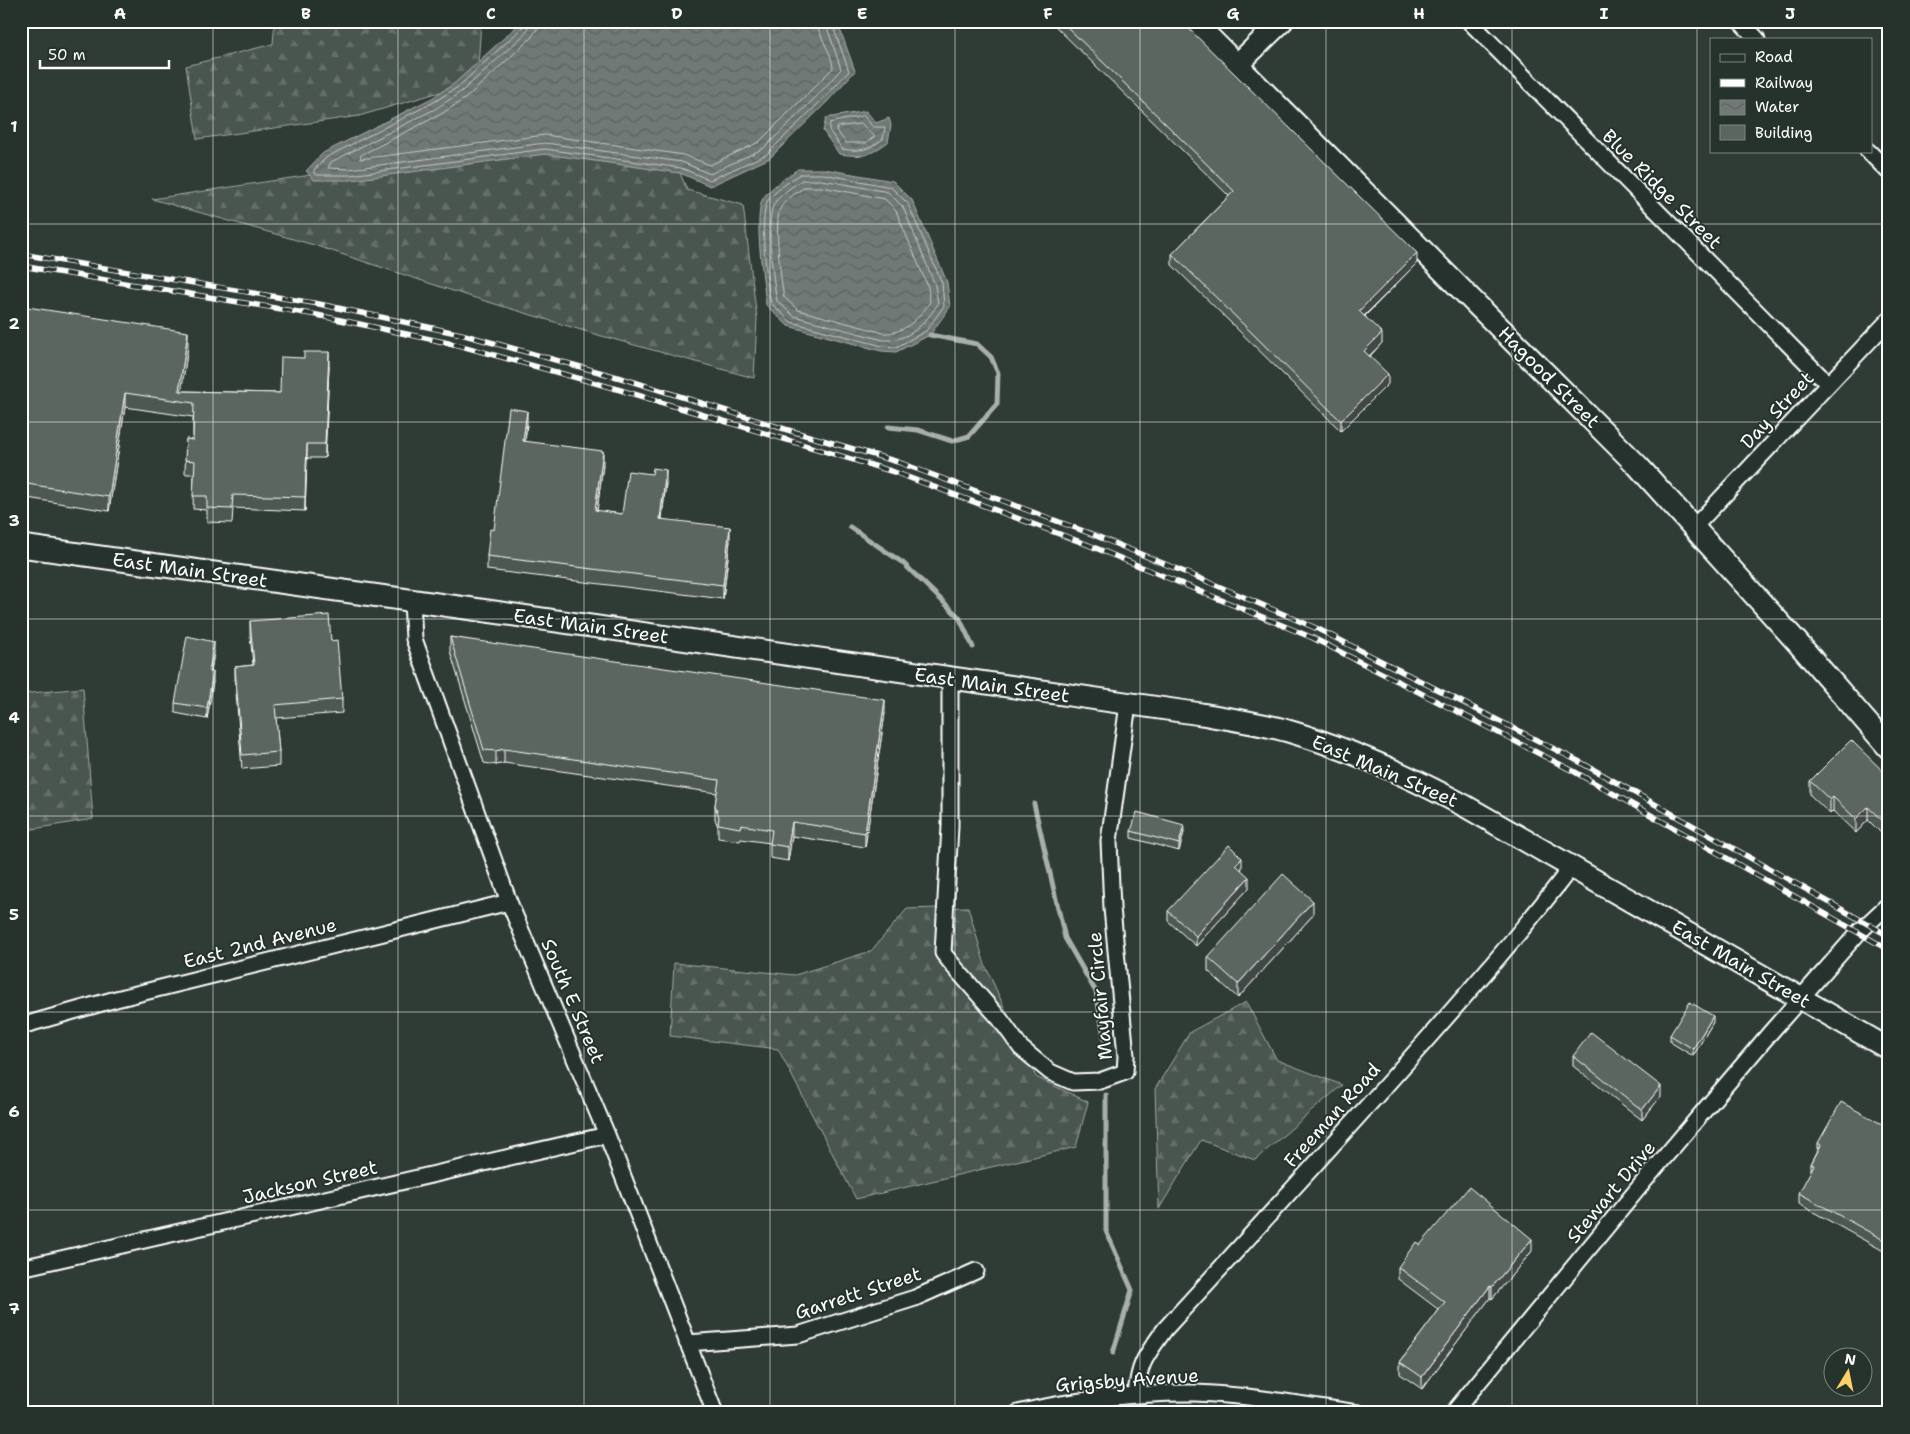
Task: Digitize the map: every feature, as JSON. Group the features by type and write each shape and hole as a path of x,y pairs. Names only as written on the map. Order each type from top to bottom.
{"main road":[{"name":"Hagood Street","path":"1192,21 1631,459 1797,642 1889,748"},
{"path":"1237,65 1282,21"},
{"name":"East Main Street","path":"21,546 412,600 1128,704 1257,724 1288,731 1416,780 1572,866 1889,1049"}],"street":[{"name":"Blue Ridge Street","path":"1469,21 1828,384"},
{"path":"1740,21 1756,38"},
{"path":"1869,152 1889,172"},
{"name":"Day Street","path":"1694,527 1889,320"},
{"name":"South E Street","path":"412,600 414,639 509,902 607,1135 715,1413"},
{"name":"Mayfair Circle","path":"950,679 950,826 943,953 1000,1019 1021,1048 1050,1072 1073,1082 1100,1082 1125,1072 1126,1056 1112,908 1109,841 1128,704"},
{"name":"Freeman Road","path":"1136,1396 1138,1374 1143,1359 1165,1329 1423,1043 1529,921 1572,866"},
{"name":"East 2nd Avenue","path":"21,1026 116,999 509,902"},
{"name":"Stewart Drive","path":"1453,1413 1646,1179 1859,932 1889,904"},
{"name":"Jackson Street","path":"21,1268 607,1135"},
{"name":"Garrett Street","path":"687,1343 798,1335 916,1298 976,1271"},
{"name":"Grigsby Avenue","path":"1018,1413 1048,1405 1136,1396 1194,1393 1246,1397 1358,1413"}],"green space":[{"path":"275,21 481,21 477,81 359,116 197,139 186,66 273,44"},
{"path":"669,146 687,190 743,205 757,319 754,378 591,333 462,294 314,245 152,199 377,165"},
{"path":"83,688 93,819 21,831 21,694"},
{"path":"968,907 985,965 1036,1077 1088,1102 1076,1147 856,1199 778,1049 670,1036 674,963 795,975 871,951 907,909"},
{"path":"1246,1002 1277,1060 1342,1085 1255,1160 1201,1140 1159,1209 1155,1089 1190,1032"}],"water":[{"path":"520,21 835,21 855,71 827,102 770,158 710,186 680,173 545,154 351,180 314,180 306,171 323,153 432,98 455,83 518,25"},
{"path":"866,111 876,123 889,118 891,125 888,142 865,155 839,154 823,131 826,118"},
{"path":"798,169 824,169 893,181 912,200 947,282 950,307 930,335 896,352 881,351 788,326 766,305 759,234 760,207 763,198 770,190"}],"building":[{"path":"1061,21 1181,21 1417,253 1359,311 1382,333 1364,351 1388,374 1341,421 1172,254 1234,191"},
{"path":"21,306 188,332 179,391 280,393 281,357 304,358 304,352 329,352 325,444 307,444 305,497 233,495 232,509 207,508 207,496 193,496 195,461 185,460 186,439 193,440 194,403 125,393 109,497 21,483"},
{"path":"509,408 527,411 523,441 603,451 595,510 622,514 628,471 652,474 653,468 666,470 660,519 730,527 723,585 487,556 490,529 494,530"},
{"path":"329,615 331,641 337,640 342,699 275,705 279,752 242,755 235,667 254,665 250,621"},
{"path":"187,636 214,642 209,672 213,672 207,708 175,703"},
{"path":"450,637 885,700 865,833 792,822 788,847 770,844 772,830 741,825 740,828 718,824 719,817 715,805 719,780 504,749 496,751 484,750"},
{"path":"1851,740 1889,777 1889,827 1868,807 1856,819 1833,797 1830,800 1810,781"},
{"path":"1137,812 1184,825 1179,844 1131,831"},
{"path":"1229,845 1242,858 1236,865 1249,877 1196,936 1168,911"},
{"path":"1283,874 1313,901 1238,984 1208,957"},
{"path":"1690,1002 1713,1016 1693,1049 1670,1035"},
{"path":"1591,1032 1661,1086 1642,1110 1573,1056"},
{"path":"1841,1102 1889,1128 1889,1243 1799,1193 1814,1165 1811,1164 1821,1145 1818,1143"},
{"path":"1469,1187 1532,1239 1492,1287 1490,1286 1422,1377 1400,1362 1445,1302 1398,1267 1416,1242 1420,1245"}],"waterway":[{"path":"888,427 918,430 952,441 969,436 997,404 998,373 991,357 977,344 930,335"},
{"path":"850,527 903,563 959,617 973,647"},
{"path":"1034,804 1065,938 1096,992 1108,1058"},
{"path":"1106,1095 1106,1231 1132,1290 1113,1353"}],"railway":[{"path":"21,254 319,304 461,334 621,378 898,462 1089,533 1318,629 1580,762 1889,936"},
{"path":"21,266 317,315 458,345 617,389 894,472 1086,544 1313,638 1575,772 1889,950"}]}
